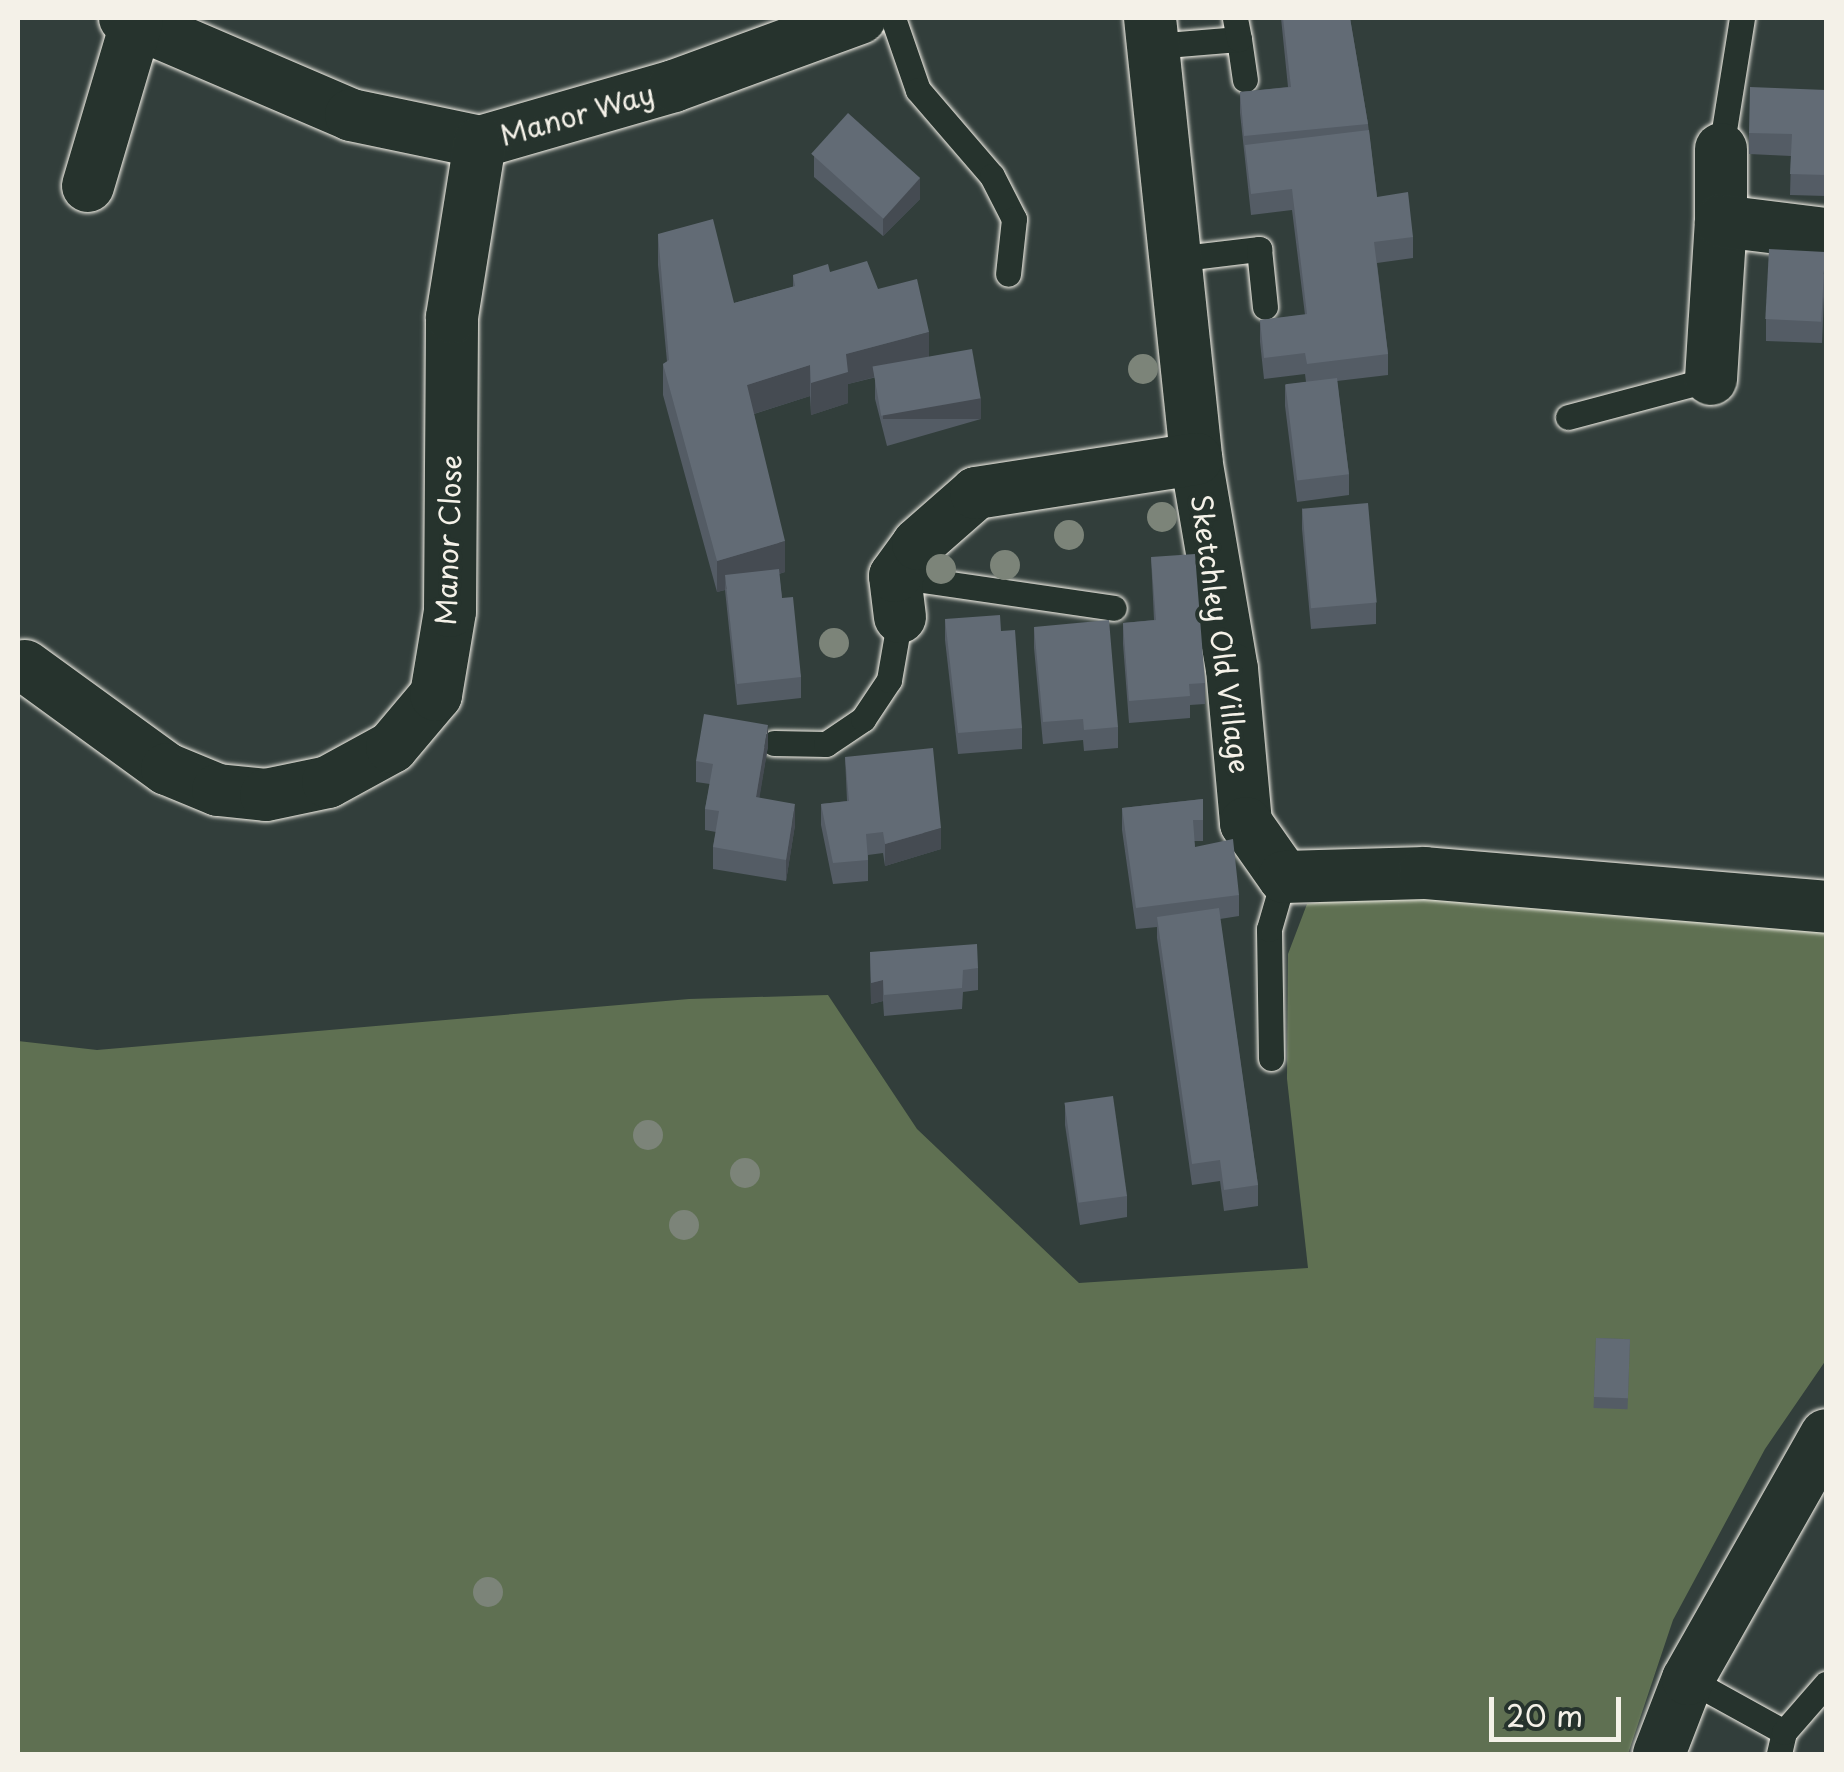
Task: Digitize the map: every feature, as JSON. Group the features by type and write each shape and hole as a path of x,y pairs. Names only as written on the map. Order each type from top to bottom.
{"street":[{"name":"Manor Way","path":"131,20 352,115 480,142 674,86 860,18"},
{"path":"88,186 131,20"},
{"name":"Sketchley Old Village","path":"1152,32 1196,459 1232,670 1246,823 1284,877"},
{"name":"Manor Close","path":"26,666 167,769 218,790 266,796 328,782 392,747 436,695 450,611 452,317 480,142"},
{"path":"1711,379 1721,222 1721,148"},
{"path":"1721,222 1826,234"},
{"path":"897,597 918,544 976,492 1196,459"},
{"path":"1284,877 1426,873 1826,907"},
{"path":"1659,1754 1688,1679 1826,1435"}],"lane":[{"path":"892,18 918,90 992,176 1014,219 1008,274"},
{"path":"1721,148 1742,18"},
{"path":"1152,32 1237,28 1245,80"},
{"path":"1175,259 1259,250 1265,307"},
{"path":"1568,418 1711,379"},
{"path":"774,743 826,744 863,719 889,680 897,597 1114,608"},
{"path":"1270,1058 1269,929 1284,877"},
{"path":"1688,1679 1781,1743 1826,1684"}],"green space":[{"path":"1417,890 1790,924 1826,933 1826,1360 1765,1449 1673,1620 1628,1754 18,1754 18,1041 97,1050 689,999 828,995 917,1129 1079,1283 1308,1268 1287,1079 1288,954 1307,904"}],"building":[{"path":"1283,18 1350,18 1368,124 1244,136 1240,92 1291,87"},
{"path":"1750,87 1826,90 1826,175 1790,174 1792,134 1749,133"},
{"path":"848,113 920,178 883,219 811,154"},
{"path":"1369,130 1377,197 1408,192 1413,237 1374,242 1388,354 1307,364 1305,353 1264,358 1260,320 1307,314 1292,189 1251,194 1245,145"},
{"path":"713,219 734,303 795,286 793,275 828,264 830,272 867,261 878,289 917,279 929,332 846,354 848,372 811,383 810,365 747,385 785,541 717,561 663,364 669,360 658,234"},
{"path":"1769,249 1825,252 1821,322 1765,319"},
{"path":"972,349 981,398 881,416 873,367"},
{"path":"1337,378 1349,474 1297,481 1285,384"},
{"path":"1368,503 1377,603 1311,608 1302,509"},
{"path":"1195,554 1205,683 1189,684 1190,696 1129,701 1123,623 1156,620 1151,557"},
{"path":"779,569 782,598 793,597 801,677 737,684 725,575"},
{"path":"1000,615 1001,631 1015,630 1022,728 958,733 945,619"},
{"path":"1109,620 1118,727 1084,730 1083,719 1043,722 1034,627"},
{"path":"704,714 768,725 756,797 795,804 786,860 713,847 719,811 705,809 713,764 696,761"},
{"path":"933,748 941,828 885,844 883,832 866,834 868,860 833,863 821,804 849,801 845,757"},
{"path":"1203,799 1203,820 1193,820 1195,847 1233,839 1239,895 1136,908 1122,808"},
{"path":"1219,908 1258,1185 1224,1190 1220,1160 1192,1164 1157,917"},
{"path":"977,944 978,968 963,970 962,988 884,995 883,980 871,983 870,952"},
{"path":"1113,1096 1127,1196 1079,1203 1064,1103"},
{"path":"1596,1338 1630,1339 1628,1398 1594,1397"}]}
